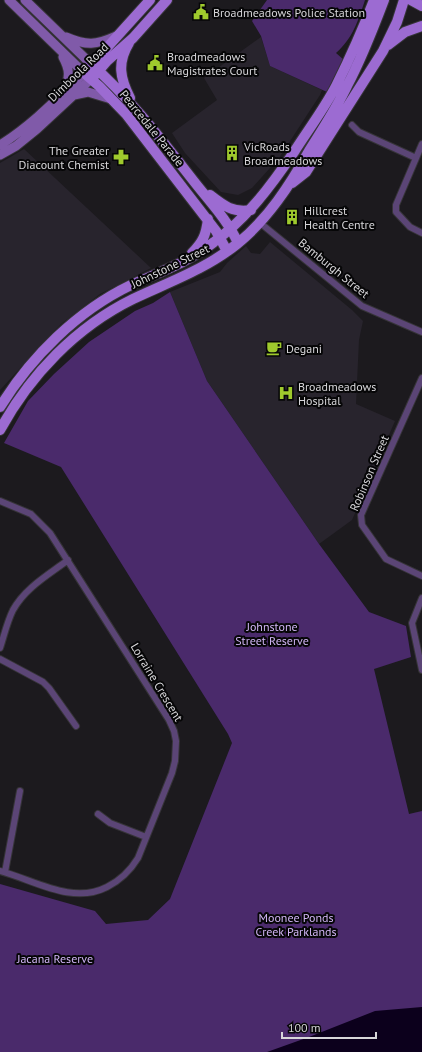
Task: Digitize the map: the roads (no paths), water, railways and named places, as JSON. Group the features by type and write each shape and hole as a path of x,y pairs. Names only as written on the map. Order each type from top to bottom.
{"main road":[{"name":"Dimboola Road","path":"87,76 116,36 150,0"},
{"name":"Dimboola Road","path":"95,67 132,38 167,0"},
{"path":"383,51 397,22 404,0"},
{"path":"411,0 422,6"},
{"name":"Johnstone Street","path":"0,430 15,405 50,360 88,327 121,306 201,268 228,251 260,222 283,194 348,85 366,46 380,1"},
{"name":"Johnstone Street","path":"3,403 17,382 53,341 86,312 105,299 130,286 182,263 221,237 251,210 276,178 320,114 380,1"},
{"path":"283,194 293,182 306,172 390,42 402,34 422,26"},
{"path":"132,38 126,49 121,71 122,83 133,105"},
{"name":"Pearcedale Parade","path":"95,67 133,105 168,148 231,228 238,243"},
{"name":"Pearcedale Parade","path":"87,76 113,99 126,114 208,219 221,237 228,251"},
{"path":"276,178 290,167 306,144 310,142 313,145"},
{"path":"158,156 168,148"},
{"path":"196,184 214,199 232,210 251,210"},
{"path":"182,263 203,240 206,234 208,219"},
{"path":"3,403 15,405"}],"street":[{"name":"Pearcedale Parade","path":"9,0 87,76"},
{"name":"Pearcedale Parade","path":"25,0 95,67"},
{"path":"61,35 74,41 90,44 102,42 116,36"},
{"path":"60,51 69,73 68,82 60,96"},
{"name":"Dimboola Road","path":"0,145 23,135 74,95 87,76"},
{"name":"Dimboola Road","path":"0,155 11,149 60,96 87,76"},
{"path":"74,95 88,92 113,99"},
{"path":"352,125 359,132 416,158"},
{"path":"422,144 396,205 396,212 410,227 422,233"},
{"name":"Bamburgh Street","path":"260,222 362,306 422,332"},
{"name":"Robinson Street","path":"422,378 361,515 362,525 386,559 422,576"},
{"name":"Lorraine Crescent","path":"0,501 22,509 37,519 50,533 163,710 174,731 176,751 172,773 138,858 125,876 113,884 93,892 74,894 3,872"},
{"path":"0,648 9,619 20,600 35,584 68,560"},
{"path":"422,598 412,624 419,644 422,670"},
{"path":"0,659 43,682 49,688 76,726"},
{"path":"3,872 20,791"},
{"path":"98,814 110,823 146,837"}],"place":[{"name":"Broadmeadows Police Station","path":"201,12"},
{"name":"Broadmeadows Magistrates Court","path":"155,63"},
{"name":"VicRoads Broadmeadows","path":"232,153"},
{"name":"The Greater Diacount Chemist","path":"121,157"},
{"name":"Hillcrest Health Centre","path":"292,217"},
{"name":"Degani","path":"274,348"},
{"name":"Broadmeadows Hospital","path":"286,393"}],"park label":[{"name":"Johnstone Street Reserve","path":"272,633"},
{"name":"Moonee Ponds Creek Parklands","path":"296,924"},
{"name":"Jacana Reserve","path":"55,958"}]}
